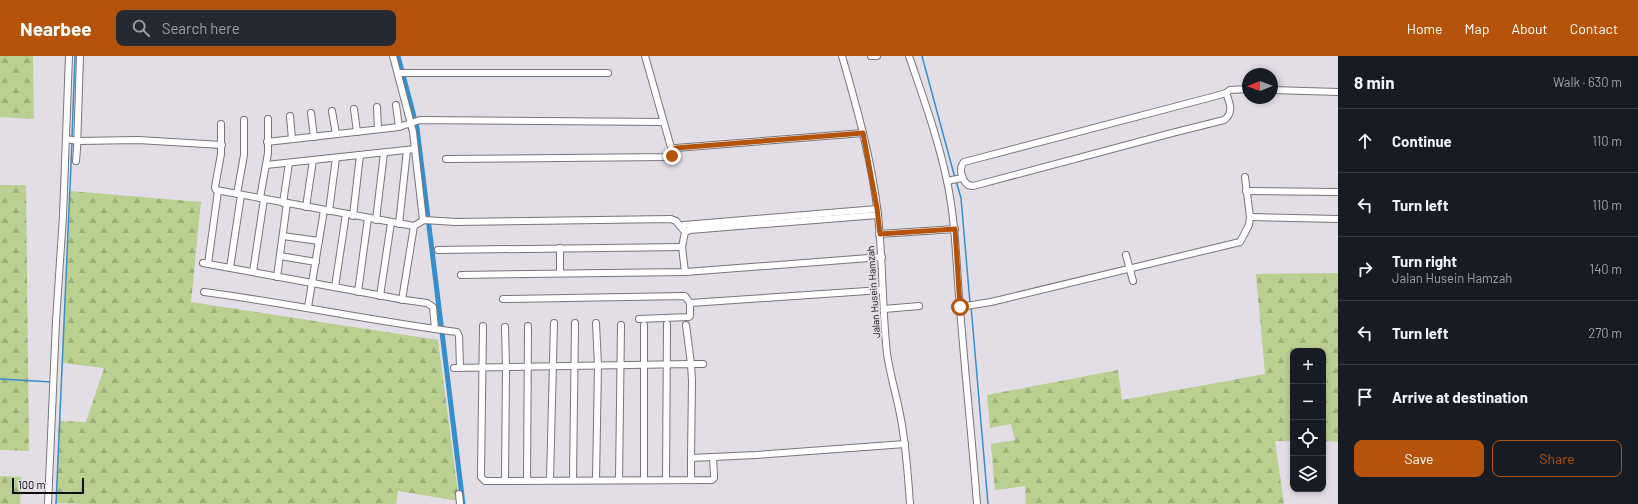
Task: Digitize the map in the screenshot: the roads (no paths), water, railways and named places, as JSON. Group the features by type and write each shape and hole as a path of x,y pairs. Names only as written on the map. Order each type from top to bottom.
{"street":[{"path":"48,504 70,56"},
{"path":"76,161 80,56"},
{"path":"393,56 411,123 423,220"},
{"path":"446,159 672,156 672,151 645,56"},
{"name":"Jalan Husein Hamzah","path":"842,56 863,133 877,208 882,257 882,290 887,356 906,444 910,504"},
{"path":"909,56 930,117 948,181 955,229 977,504"},
{"path":"398,73 608,73"},
{"path":"961,179 961,167 964,162 1226,93 1230,90 1242,89"},
{"path":"1278,90 1338,92"},
{"path":"948,181 961,179 968,185 973,186 1224,120 1230,114 1230,103 1226,93"},
{"path":"396,105 399,127"},
{"path":"377,107 378,129"},
{"path":"354,109 357,132"},
{"path":"332,111 336,134"},
{"path":"311,113 314,137"},
{"path":"290,116 292,139"},
{"path":"254,272 266,165 268,119"},
{"path":"230,268 244,155 244,120"},
{"path":"268,142 399,127 420,120 663,122"},
{"path":"221,124 222,145 214,188 218,191 414,226 423,220 456,222 671,219 676,221 685,232"},
{"path":"672,151 676,148 863,133"},
{"path":"66,139 138,140 222,145"},
{"path":"266,165 415,149"},
{"path":"399,224 407,150"},
{"path":"376,220 384,153"},
{"path":"353,216 360,155"},
{"path":"308,307 319,241 336,158"},
{"path":"306,207 313,160"},
{"path":"277,277 283,236 289,163"},
{"path":"962,307 1240,242 1249,225 1250,217 1245,177"},
{"path":"218,191 206,263 402,300 428,303 433,307 440,330"},
{"path":"1246,191 1338,192"},
{"path":"685,232 699,226 877,208"},
{"path":"821,213 821,220"},
{"path":"335,287 346,214"},
{"path":"684,225 699,226 821,220 878,215"},
{"path":"1250,217 1338,219"},
{"path":"358,292 368,218"},
{"path":"380,296 391,223"},
{"path":"402,300 414,226"},
{"path":"880,234 955,229"},
{"path":"685,232 682,247 685,272"},
{"path":"283,236 319,241"},
{"path":"438,250 682,247"},
{"path":"560,248 560,273"},
{"path":"1126,255 1133,280"},
{"path":"280,256 316,262"},
{"path":"461,275 685,272 882,257"},
{"path":"690,303 882,290"},
{"path":"204,292 308,307 457,332 459,336 457,368 703,364"},
{"path":"503,299 685,296 690,303 689,317 639,319"},
{"path":"884,309 919,306"},
{"path":"550,480 554,323"},
{"path":"573,480 576,323"},
{"path":"596,323 598,365 596,480"},
{"path":"666,480 667,324"},
{"path":"619,480 621,325"},
{"path":"644,325 644,480"},
{"path":"686,325 692,381 691,480"},
{"path":"483,326 481,477 485,481 691,480 714,478 713,457"},
{"path":"527,480 528,326"},
{"path":"505,327 505,481"},
{"path":"691,458 756,455 906,444"},
{"path":"459,494 460,504"}],"waterway":[{"path":"72,138 75,56"},
{"path":"398,56 417,128 463,504"},
{"path":"922,56 955,178"},
{"path":"56,504 72,142"},
{"path":"956,181 961,198 970,303"},
{"path":"971,306 988,504"},
{"path":"0,379 52,382"}]}
